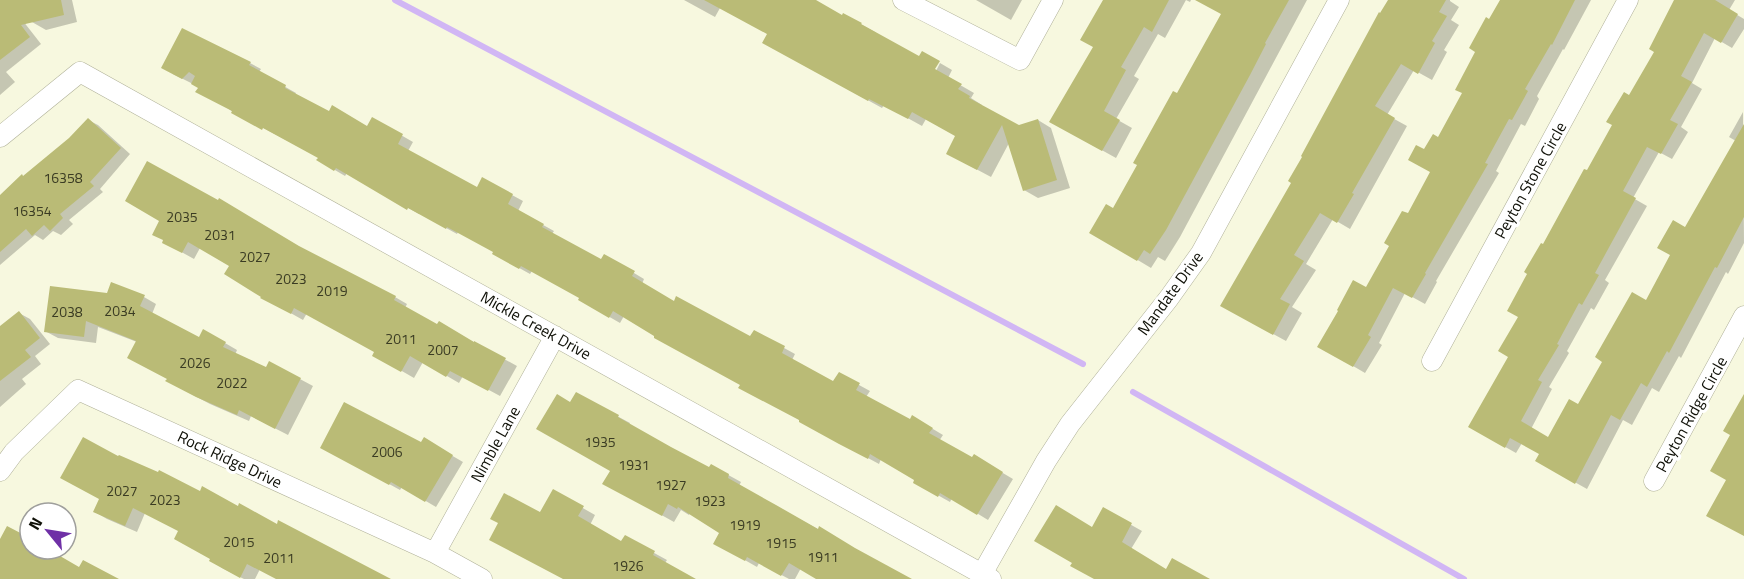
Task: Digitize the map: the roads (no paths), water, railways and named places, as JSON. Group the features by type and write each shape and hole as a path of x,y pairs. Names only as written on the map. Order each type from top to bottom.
{"street":[{"path":"903,0 1020,60 1053,0"},
{"name":"Mandate Drive","path":"987,576 1046,461 1070,424 1169,298 1201,253 1339,0"},
{"name":"Peyton Stone Circle","path":"1432,361 1628,0"},
{"name":"Mickle Creek Drive","path":"0,137 80,72 987,576"},
{"name":"Peyton Ridge Circle","path":"1654,481 1744,316"},
{"name":"Nimble Lane","path":"435,553 555,336"},
{"name":"Rock Ridge Drive","path":"0,471 14,452 78,390 435,553 482,579"}],"waterway":[{"path":"395,0 1083,364"},
{"path":"1133,392 1464,579"}]}
